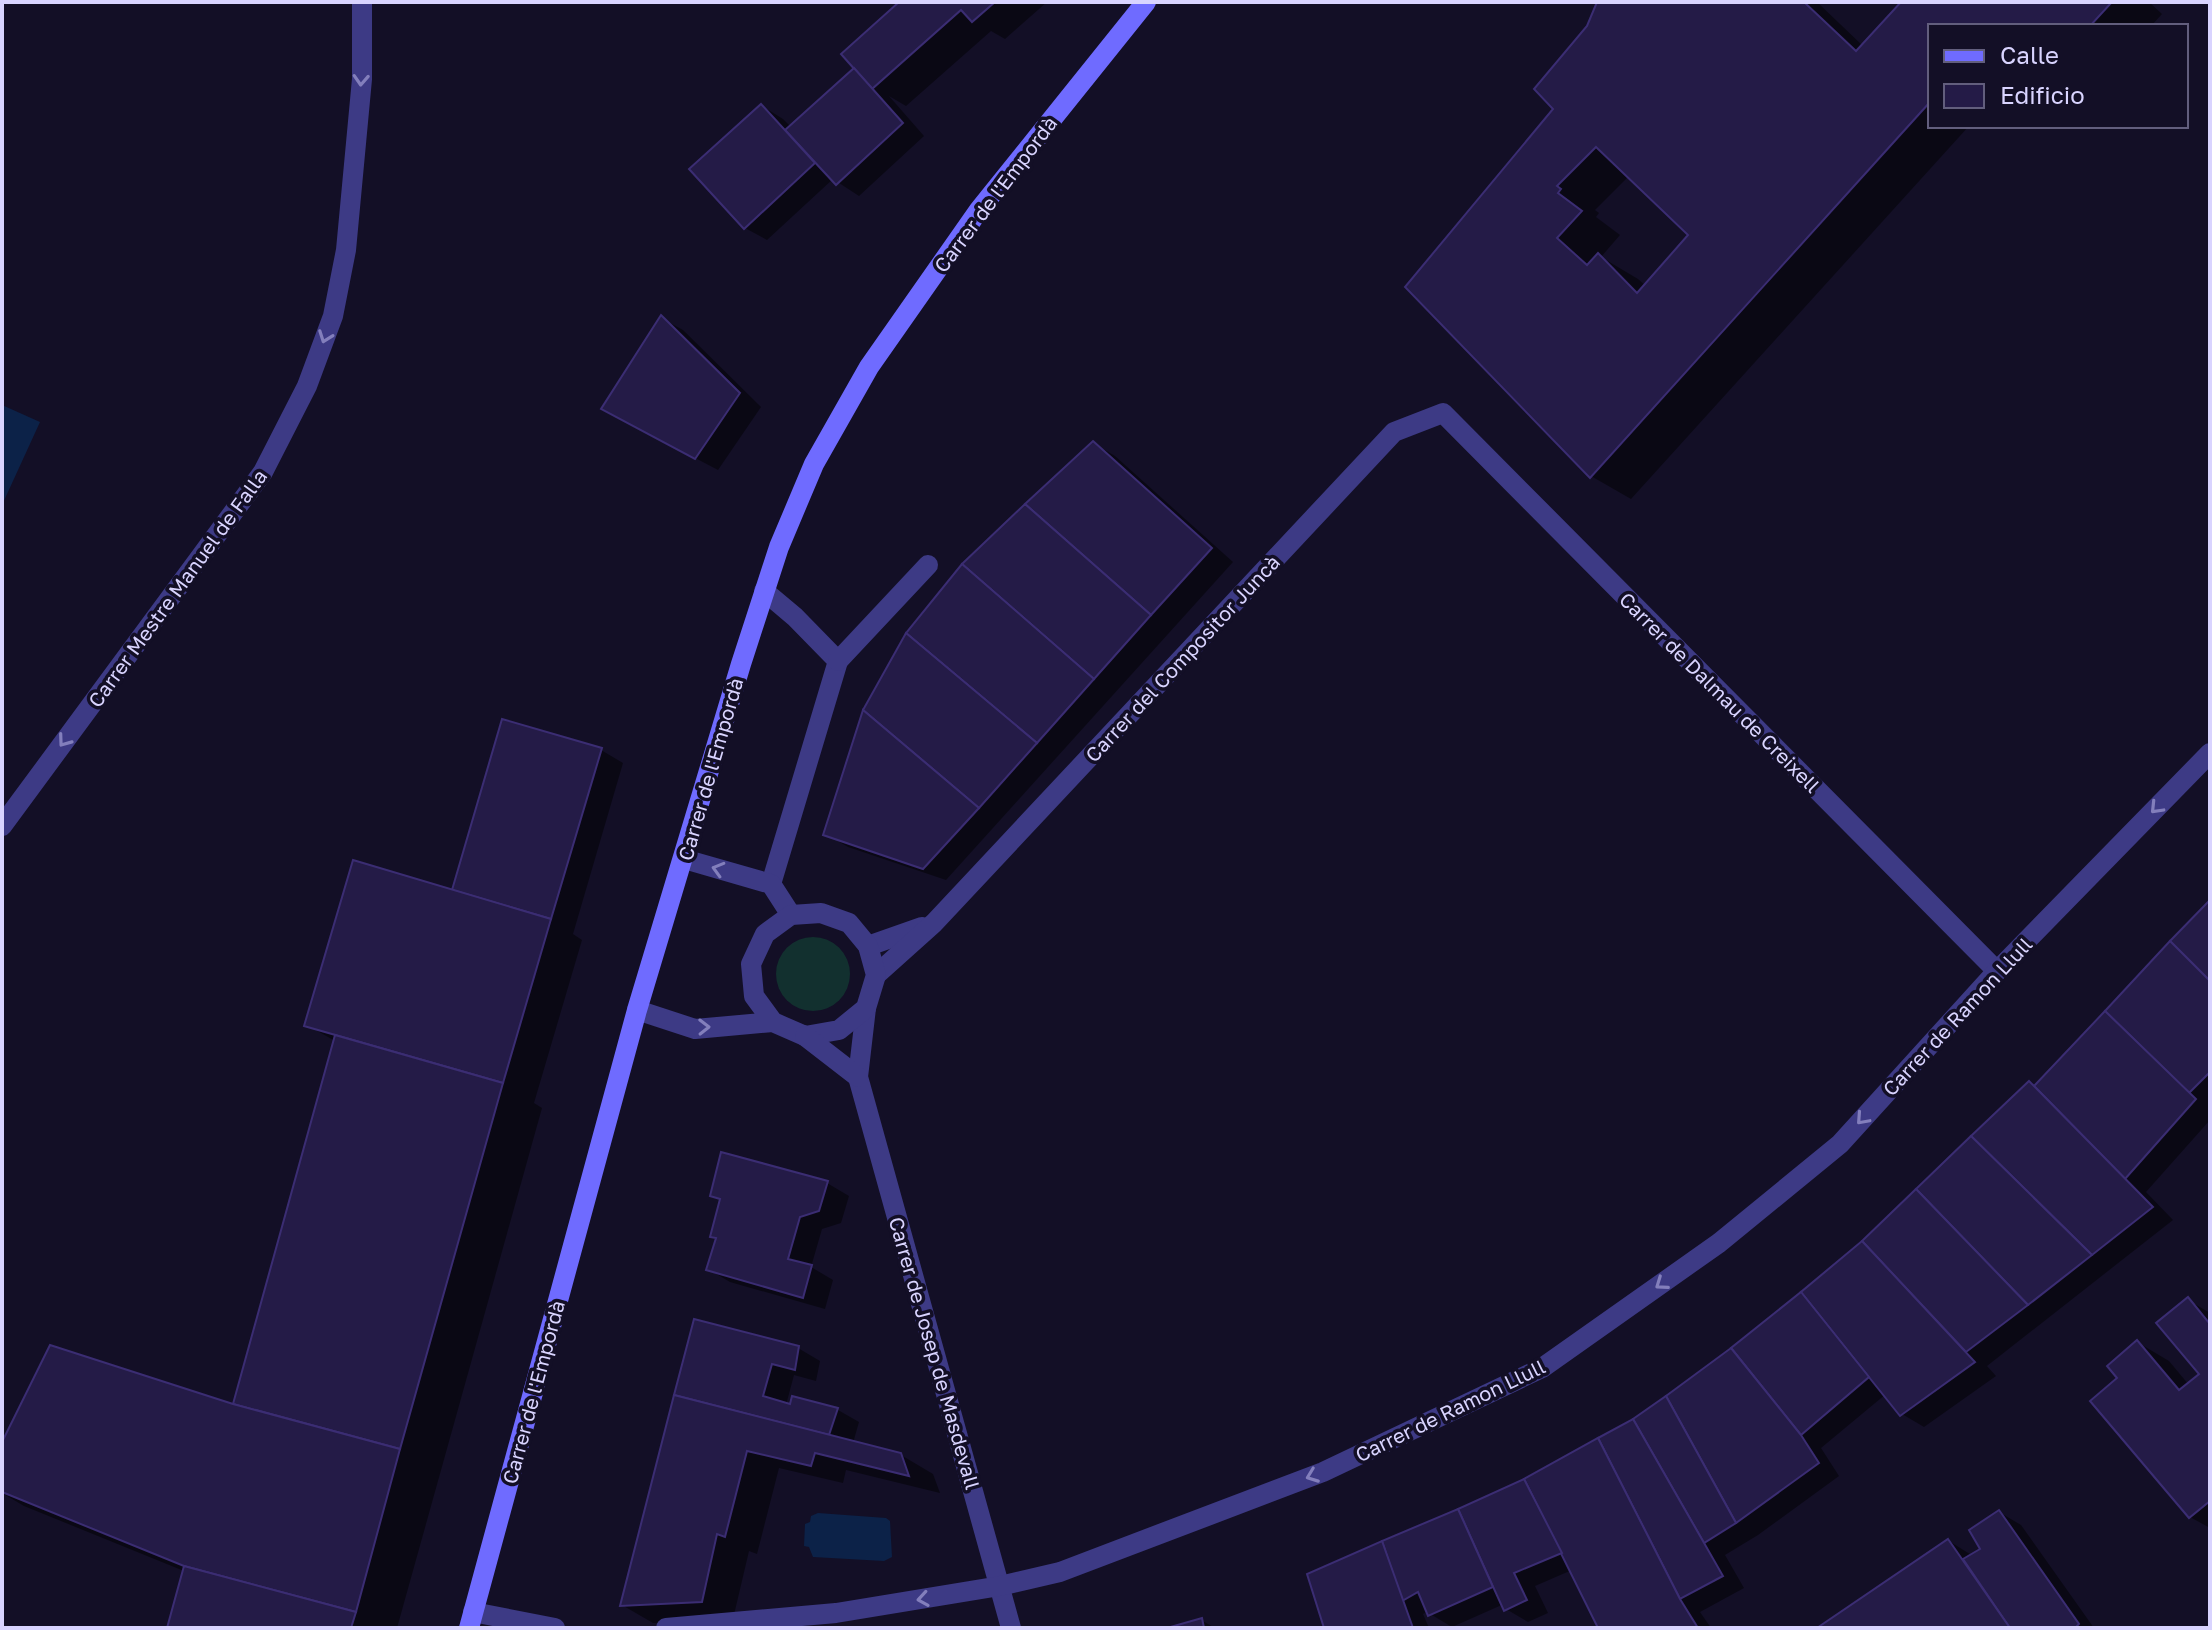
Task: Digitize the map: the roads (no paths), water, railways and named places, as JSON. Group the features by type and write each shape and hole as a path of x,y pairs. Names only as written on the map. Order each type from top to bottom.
{"main road":[{"name":"Carrer de l'Empordà","path":"471,1620 637,1010 779,547 814,464 869,367 979,210 1146,2"}],"street":[{"name":"Carrer Mestre Manuel de Falla","path":"2,826 263,472 307,386 333,316 346,250 362,79 362,2"},
{"name":"Carrer del Compositor Juncà","path":"876,975 934,923 1394,432 1443,413"},
{"name":"Carrer de Dalmau de Creixell","path":"1443,413 1997,971"},
{"path":"771,884 838,661 928,565"},
{"path":"764,591 795,617 838,661"},
{"name":"Carrer de Ramon Llull","path":"666,1628 836,1613 1000,1586 1060,1572 1323,1472 1542,1368 1719,1243 1840,1144 1997,971 2210,753"},
{"path":"684,859 771,884 791,915"},
{"path":"773,1022 754,996 751,964 765,934 791,915 821,913 849,923 868,946 876,975 866,1008 858,1077"},
{"path":"868,946 934,923"},
{"path":"805,1036 839,1030 866,1008"},
{"path":"637,1010 695,1029 773,1022 805,1036 858,1077"},
{"name":"Carrer de Josep de Masdevall","path":"858,1077 1011,1628"},
{"path":"471,1620 555,1628"}],"water":[{"path":"2,405 40,422 2,505"},
{"path":"818,1513 886,1518 890,1521 892,1557 884,1561 813,1557 809,1547 804,1546 805,1524"}]}
